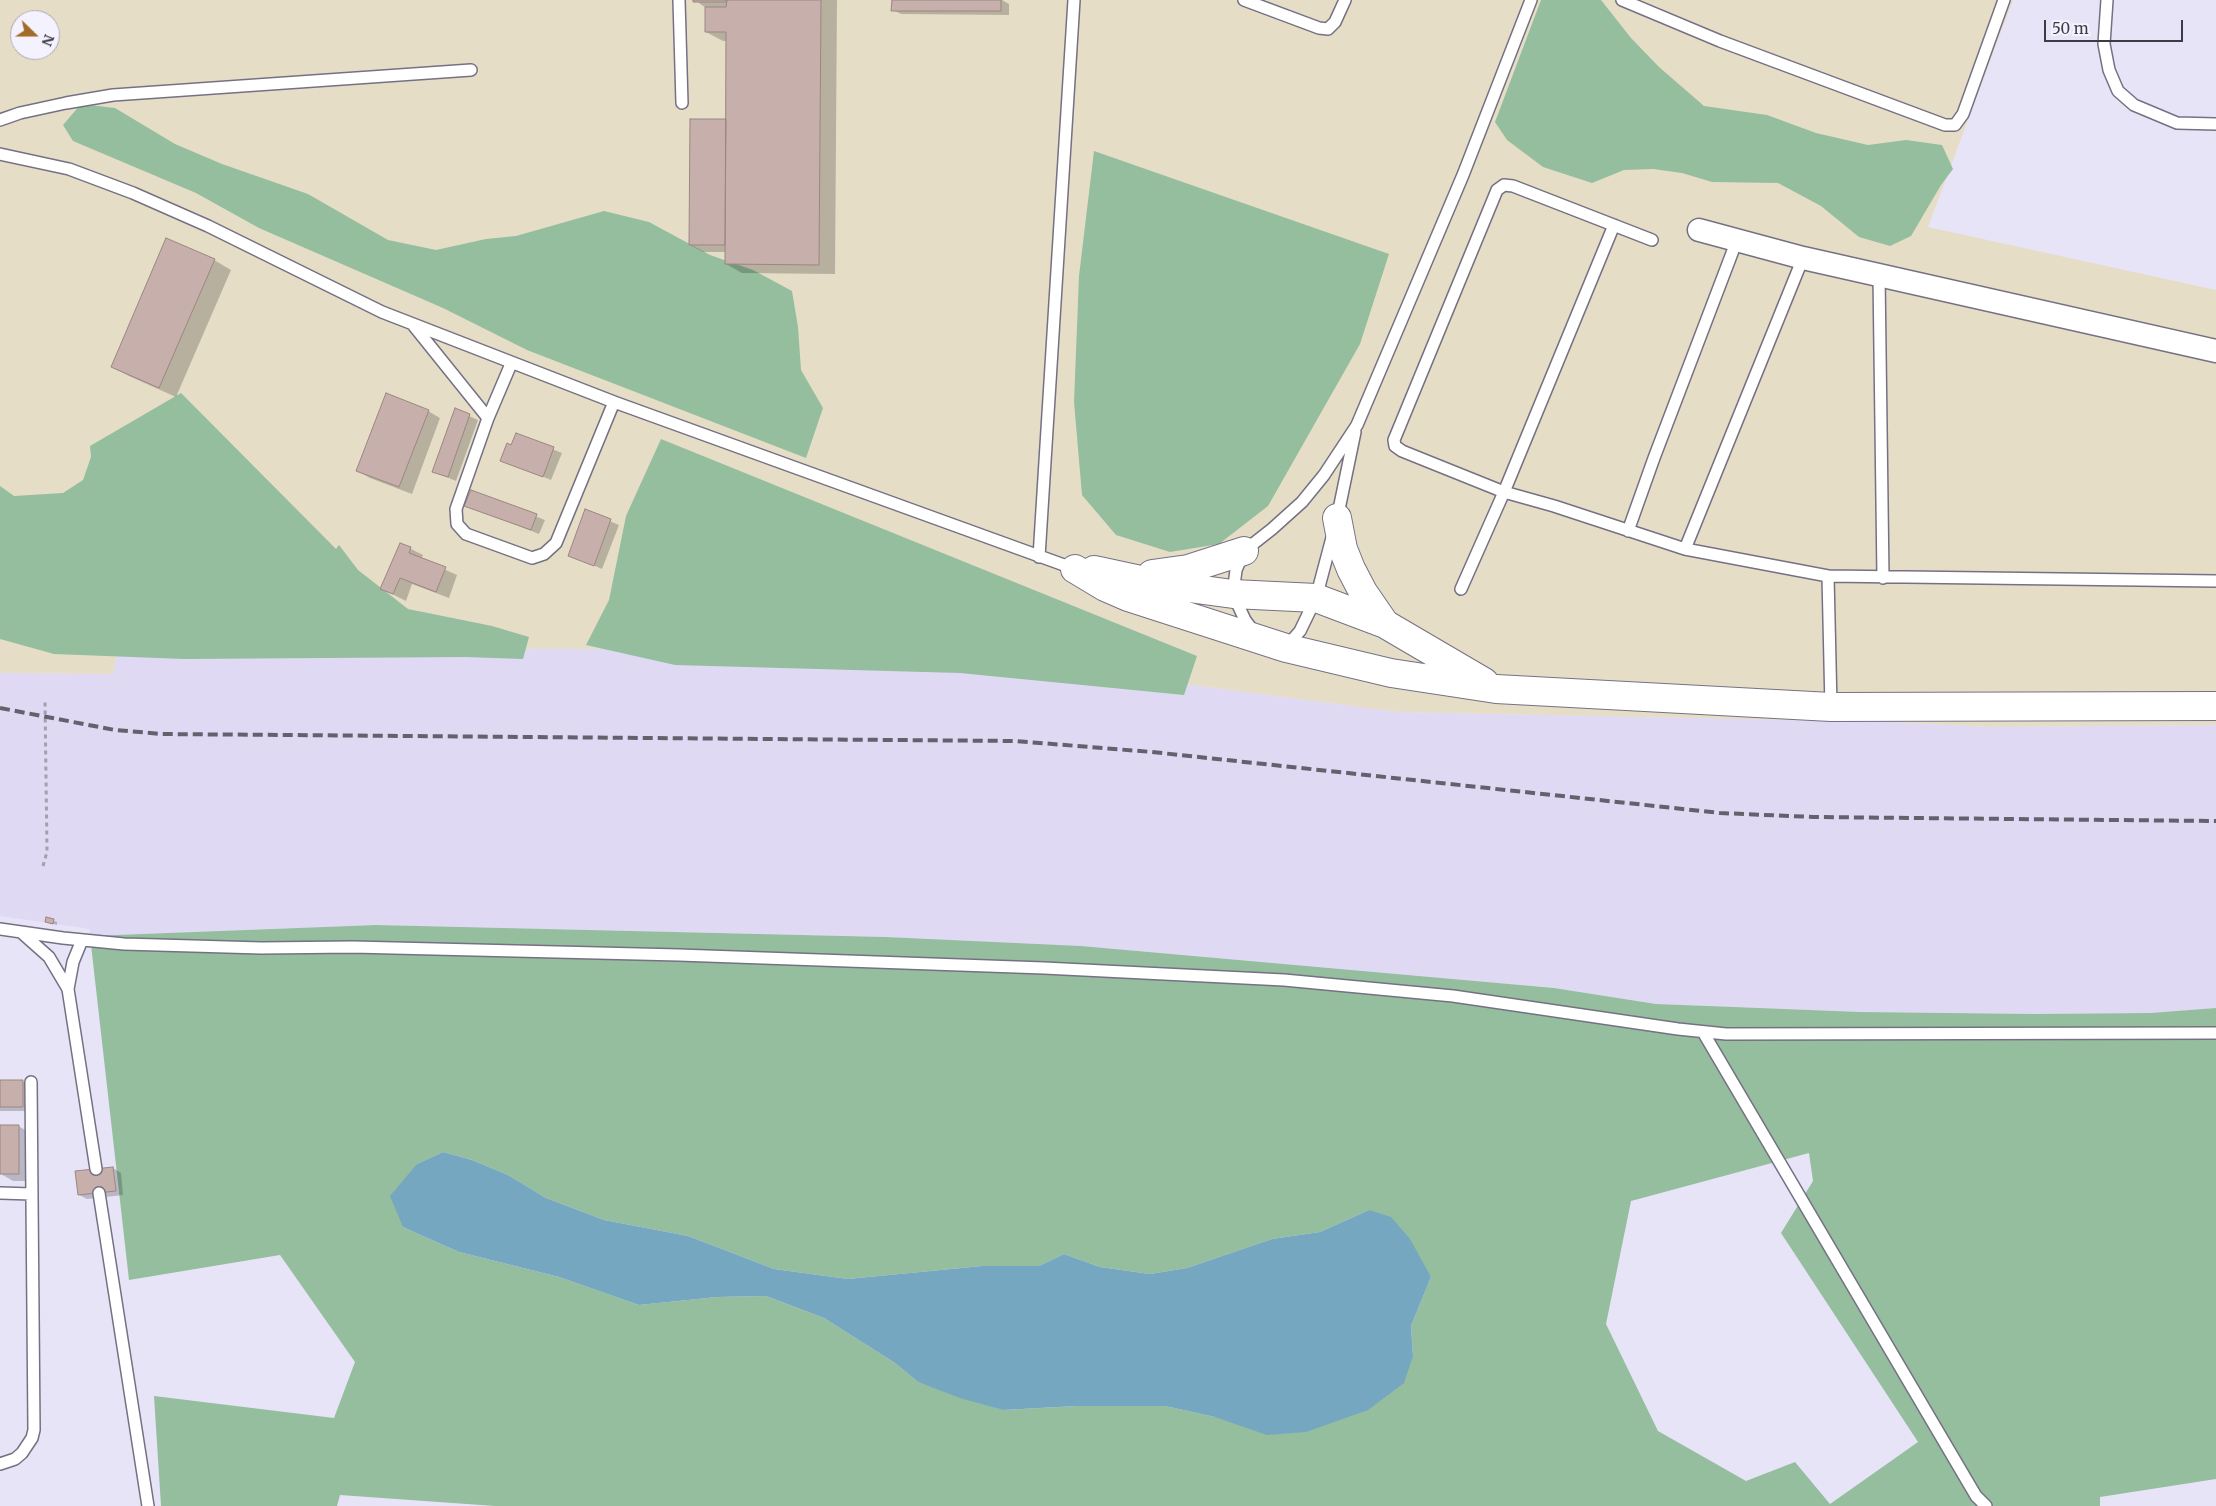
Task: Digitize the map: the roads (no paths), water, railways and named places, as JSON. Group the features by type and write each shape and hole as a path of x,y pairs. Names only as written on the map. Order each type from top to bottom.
{"street":[{"path":"1699,230 1803,258 2216,351"},
{"path":"1337,518 1351,569 1363,592 1385,624"},
{"path":"1120,575 1157,574 1188,569 1244,550"},
{"path":"1075,569 1120,575 1159,584 1233,594 1316,598 1385,624 1496,689"},
{"path":"1075,569 1105,588 1128,597 1286,648 1391,673 1496,689 1831,707 2216,706"}],"lane":[{"path":"679,0 682,103"},
{"path":"1039,557 1074,0"},
{"path":"1244,0 1319,28 1328,29 1335,22 1345,0"},
{"path":"1259,638 1245,620 1233,594 1236,570 1244,550 1272,529 1302,502 1324,475 1357,425 1456,192 1530,0"},
{"path":"1622,0 1720,41 1945,125 1954,125 1963,114 2004,0"},
{"path":"2107,0 2104,44 2108,70 2118,91 2134,105 2177,123 2216,124"},
{"path":"0,120 38,108 113,95 471,70"},
{"path":"0,154 69,169 134,193 208,226 382,312 512,364 1075,569"},
{"path":"1652,240 1513,186 1504,185 1497,190 1394,440 1395,446 1402,451 1504,492 1554,506 1685,549 1761,565 1828,576 1883,578 2216,581"},
{"path":"1461,589 1504,492 1614,225"},
{"path":"1628,531 1737,240"},
{"path":"1685,549 1803,258"},
{"path":"1879,275 1883,578"},
{"path":"413,324 488,418"},
{"path":"512,364 488,418 456,509 456,524 466,534 532,558 544,554 556,543 614,402"},
{"path":"1286,648 1300,631 1316,598 1337,518 1357,425"},
{"path":"1828,576 1831,707"},
{"path":"0,929 82,940 260,948 353,947 679,955 1044,968 1284,980 1453,996 1703,1032 1758,1035 1915,1032 2216,1034"},
{"path":"20,932 49,957 68,989"},
{"path":"82,940 73,962 68,989 96,1169"},
{"path":"1703,1032 1976,1496 1986,1506"},
{"path":"0,1464 22,1453 32,1438 34,1430 31,1082"},
{"path":"0,1193 32,1194"},
{"path":"99,1193 148,1506"}],"water":[{"path":"443,1152 472,1160 508,1175 546,1198 604,1220 688,1236 774,1269 848,1279 982,1266 1039,1266 1064,1254 1100,1267 1150,1274 1187,1268 1272,1239 1320,1232 1369,1210 1391,1217 1410,1239 1431,1277 1411,1326 1413,1356 1404,1383 1368,1410 1306,1432 1267,1435 1215,1417 1165,1406 1077,1406 1003,1410 960,1398 918,1382 895,1363 824,1318 766,1296 717,1297 639,1305 559,1277 459,1252 403,1227 390,1196 417,1164"}],"railway":[{"path":"0,708 115,730 162,734 1015,741 1152,752 1720,813 1813,817 2216,821"}]}
